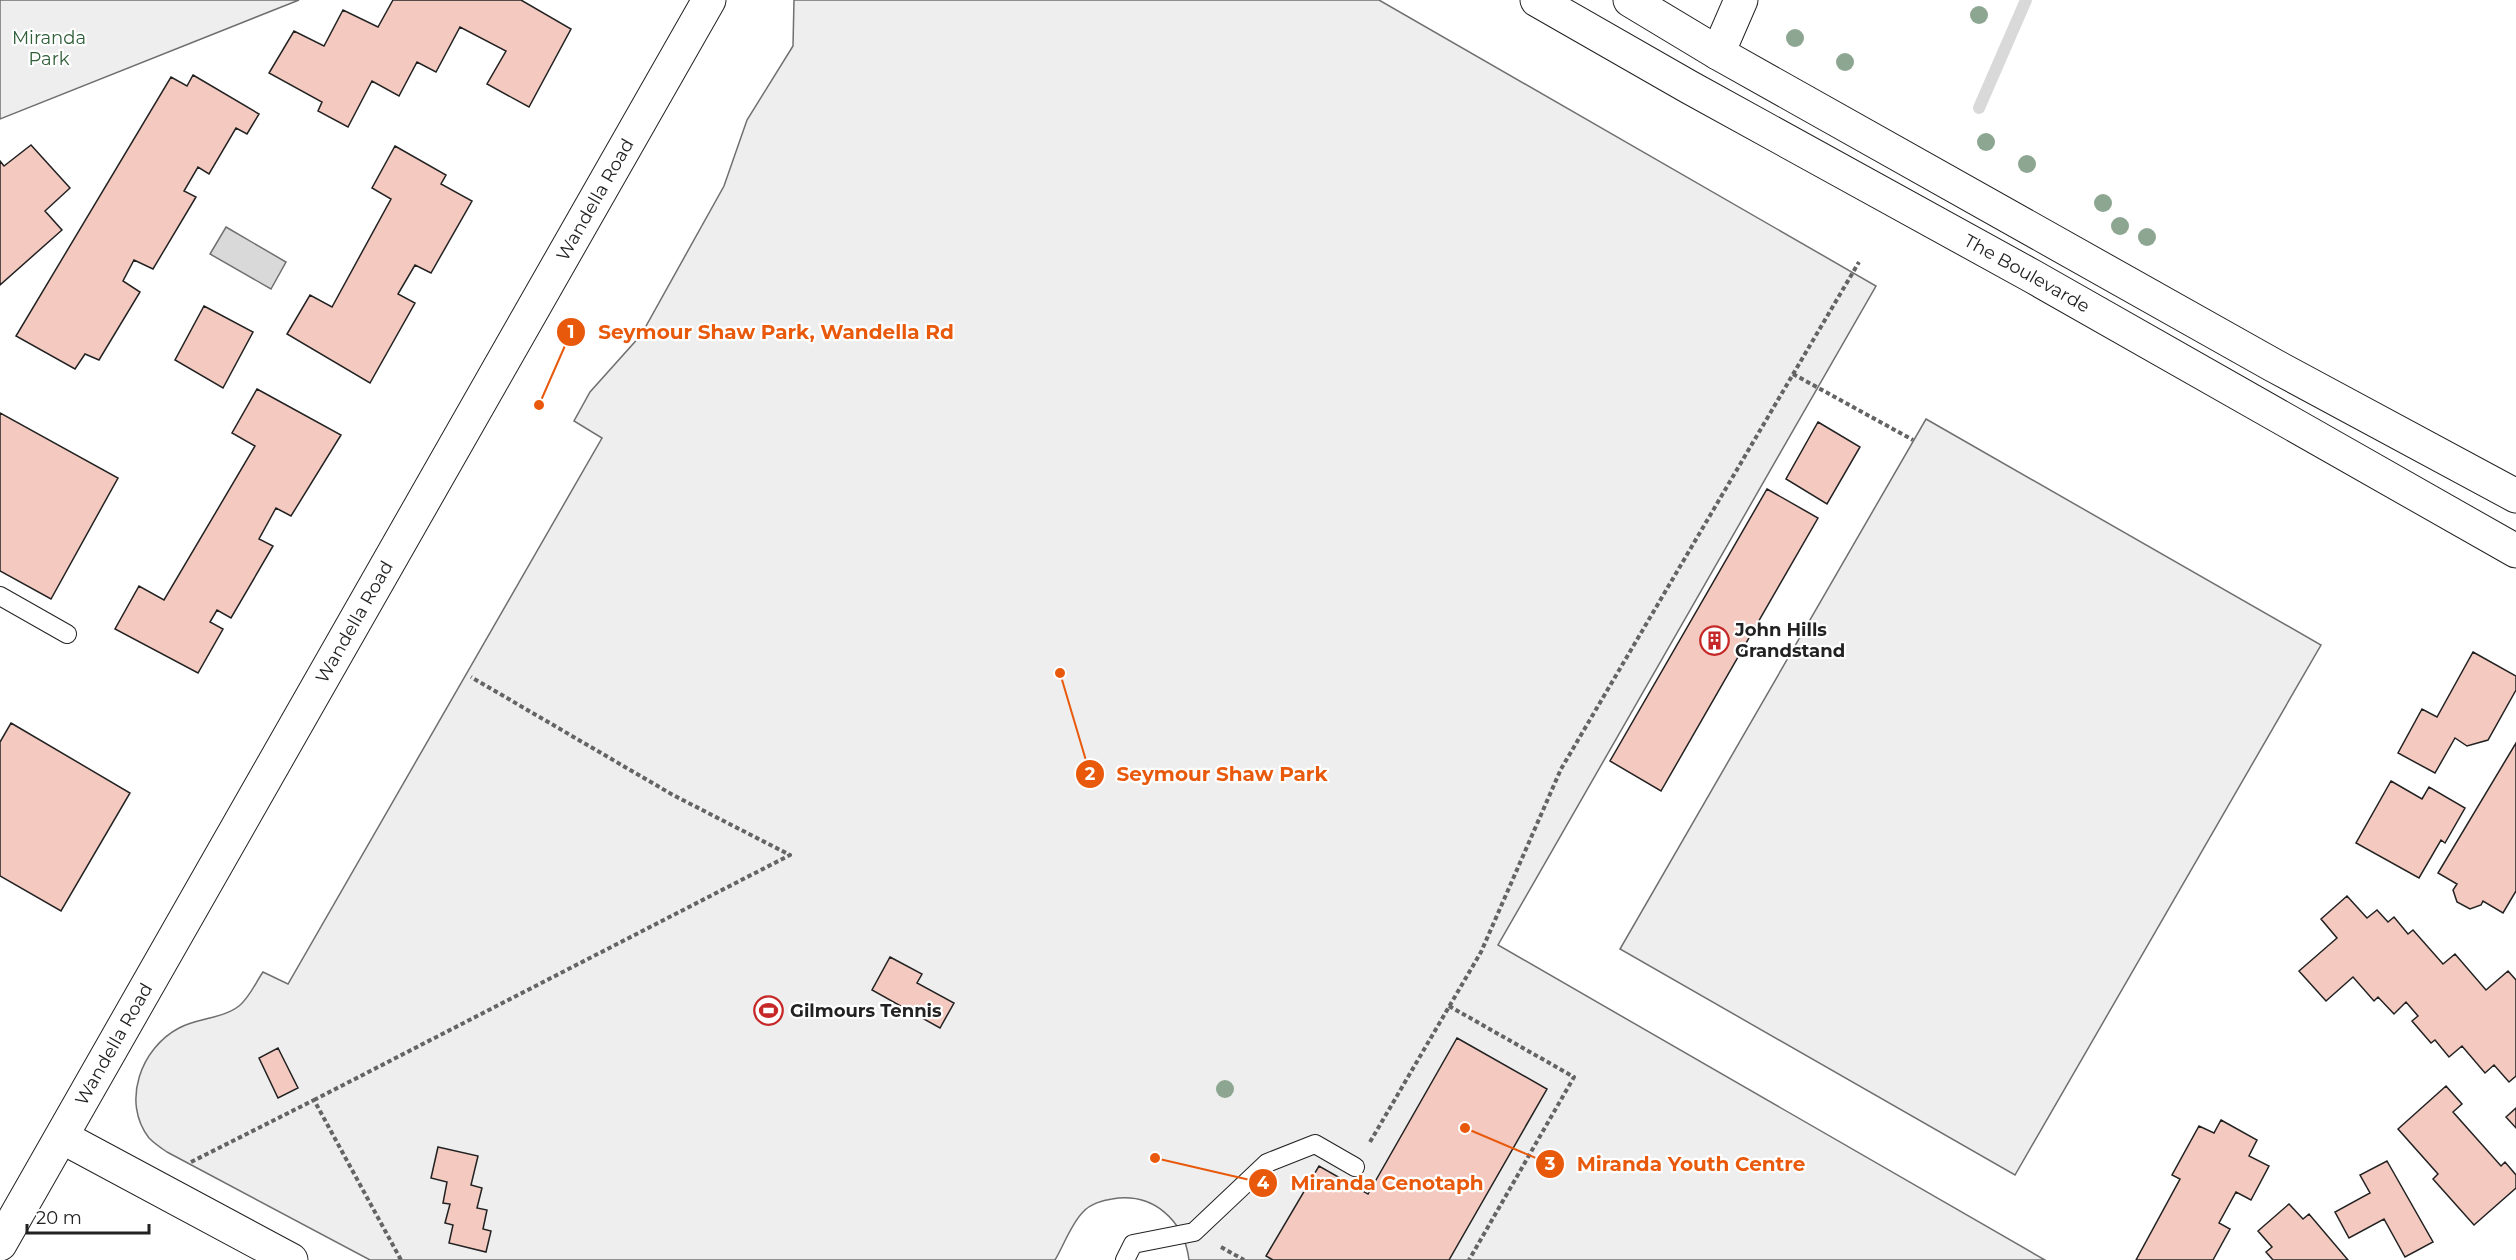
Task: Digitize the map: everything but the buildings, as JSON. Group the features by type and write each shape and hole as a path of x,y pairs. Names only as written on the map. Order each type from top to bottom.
{"main road":[{"name":"Wandella Road","path":"0,1244 709,0"},
{"name":"The Boulevarde","path":"1537,0 1689,87 2032,276 2516,551"},
{"path":"1630,0 1718,53 2263,359 2516,496"},
{"path":"1718,53 1741,0"},
{"path":"62,1137 291,1260"}],"lane":[{"path":"0,596 67,634"},
{"path":"1125,1260 1134,1244 1194,1232 1267,1163 1292,1152 1315,1144 1355,1167"}],"path":[{"path":"1355,1167 1481,952 1561,769 1859,262"},
{"path":"1793,374 1913,440"},
{"path":"191,1162 790,855 673,795 471,677"},
{"path":"1449,1006 1574,1077 1469,1260"},
{"path":"314,1100 401,1260"}],"green space":[{"name":"Miranda Park","path":"0,0 299,0 0,119"},
{"path":"794,0 1379,0 1876,286 1498,945 2045,1260 1189,1260 1181,1233 1164,1212 1141,1200 1127,1198 1105,1200 1086,1209 1075,1222 1055,1260 370,1260 167,1152 149,1138 141,1124 136,1093 145,1062 166,1037 179,1028 225,1014 243,1003 263,972 288,984 602,438 574,421 590,392 641,335 724,186 747,120 793,46"},
{"path":"1926,419 2321,645 2015,1175 1620,949"}],"shaded area":[{"path":"226,227 286,262 271,289 210,254"}],"waterway":[{"path":"1979,108 2026,0"}],"place":[{"name":"Seymour Shaw Park, Wandella Rd","path":"539,405"},
{"name":"John Hills Grandstand","path":"1714,640"},
{"name":"Seymour Shaw Park","path":"1060,673"},
{"name":"Gilmours Tennis","path":"769,1011"},
{"name":"Miranda Youth Centre","path":"1465,1128"},
{"name":"Miranda Cenotaph","path":"1155,1158"}]}
